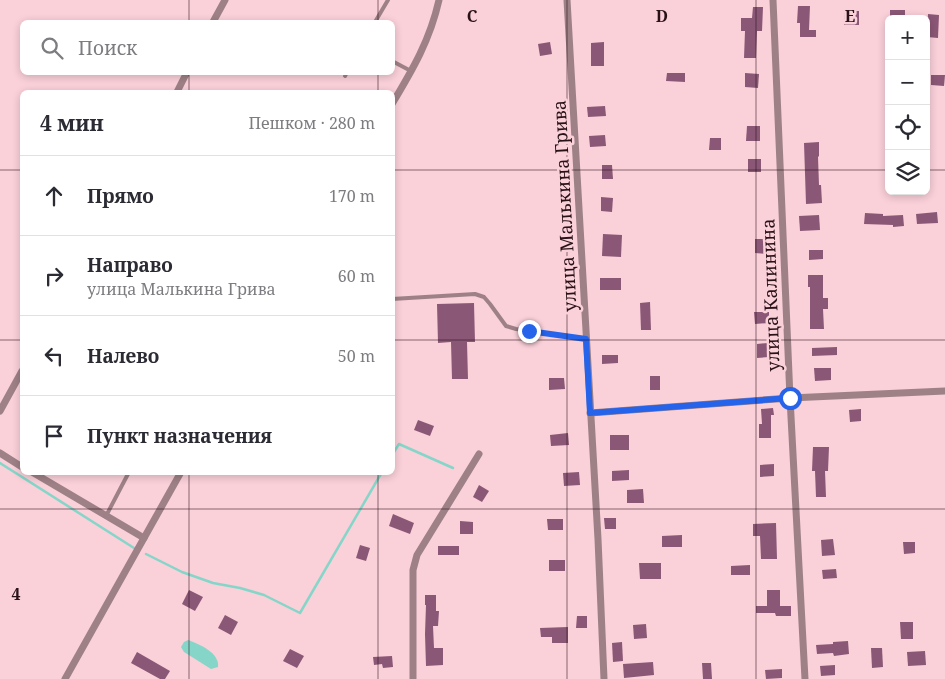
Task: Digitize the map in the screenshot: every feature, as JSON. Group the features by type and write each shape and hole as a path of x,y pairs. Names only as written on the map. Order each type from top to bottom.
{"street":[{"path":"214,20 225,0"},
{"path":"395,99 427,40 439,0"},
{"name":"улица Малькина Грива","path":"567,0 604,679"},
{"name":"улица Калинина","path":"773,0 790,398 806,679"},
{"path":"178,90 186,75"},
{"path":"0,411 20,375"},
{"path":"590,413 790,398 945,391"},
{"path":"0,453 20,466"},
{"path":"413,679 413,570 417,556 479,454"},
{"path":"37,475 144,538"},
{"path":"65,679 179,475"}],"lane":[{"path":"376,20 388,0"},
{"path":"395,63 411,71"},
{"path":"395,299 475,294 484,297 506,326 586,339"},
{"path":"106,516 126,475"}],"shaded area":[{"path":"188,640 212,653 216,657 218,667 211,669 184,652 181,647"}],"building":[{"path":"798,6 810,6 809,30 816,30 816,37 800,37 800,23 797,23"},
{"path":"753,7 763,7 762,31 757,31 756,58 744,58 745,31 741,31 741,18 752,18"},
{"path":"890,10 905,10 905,15 890,15"},
{"path":"845,11 859,11 859,25 844,25"},
{"path":"928,14 939,15 938,38 930,37 930,15"},
{"path":"550,42 552,54 540,56 538,44"},
{"path":"604,42 604,66 591,66 591,43"},
{"path":"667,73 685,73 685,82 666,81"},
{"path":"745,73 759,74 758,88 745,87"},
{"path":"931,75 945,75 944,86 931,85"},
{"path":"605,106 606,116 588,117 587,107"},
{"path":"747,126 760,126 760,141 746,141"},
{"path":"605,135 606,146 590,147 589,136"},
{"path":"710,138 721,138 721,150 709,150"},
{"path":"819,142 819,185 821,185 822,203 806,204 804,143"},
{"path":"748,159 761,159 761,172 748,172"},
{"path":"602,165 612,165 613,179 602,179"},
{"path":"601,197 613,198 612,212 601,211"},
{"path":"937,212 938,223 917,224 916,214"},
{"path":"865,213 883,214 883,216 903,215 904,226 893,227 893,225 864,224"},
{"path":"819,215 820,230 800,231 799,216"},
{"path":"603,234 622,235 621,257 602,256"},
{"path":"755,239 766,239 766,254 755,253"},
{"path":"809,250 823,250 823,259 809,260"},
{"path":"808,275 823,275 823,298 828,298 828,309 823,309 824,329 810,329 810,287 808,287"},
{"path":"600,278 621,278 621,290 600,290"},
{"path":"650,302 651,330 641,330 640,303"},
{"path":"474,303 475,342 467,342 468,379 452,379 451,342 438,343 437,304"},
{"path":"754,312 769,312 769,323 755,324"},
{"path":"768,343 769,357 757,358 757,344"},
{"path":"837,347 837,355 812,356 812,348"},
{"path":"602,355 618,355 618,363 602,364"},
{"path":"814,368 831,368 831,380 815,381"},
{"path":"650,376 660,376 660,390 650,390"},
{"path":"549,378 564,378 565,389 549,390"},
{"path":"773,408 774,415 771,415 771,438 759,438 759,424 762,424 761,409"},
{"path":"861,409 861,421 850,422 849,410"},
{"path":"418,420 434,426 430,436 414,430"},
{"path":"568,433 569,445 551,446 550,435"},
{"path":"610,435 629,435 629,450 610,450"},
{"path":"813,447 829,447 828,471 825,471 826,497 816,497 815,471 812,471"},
{"path":"774,464 774,476 760,477 760,465"},
{"path":"629,470 629,480 612,481 612,471"},
{"path":"579,472 580,485 564,486 563,473"},
{"path":"479,485 489,491 482,502 473,497"},
{"path":"643,489 644,503 627,503 627,490"},
{"path":"393,514 414,523 410,534 389,526"},
{"path":"604,518 616,518 616,529 605,529"},
{"path":"547,519 563,519 563,530 548,530"},
{"path":"460,521 473,522 473,534 460,534"},
{"path":"776,523 777,559 761,559 760,536 753,536 753,524"},
{"path":"682,535 682,547 662,547 662,536"},
{"path":"833,539 835,555 822,556 821,540"},
{"path":"903,542 915,542 915,553 904,554"},
{"path":"360,545 370,548 366,561 356,558"},
{"path":"438,546 459,546 459,555 438,555"},
{"path":"549,560 565,560 565,571 549,571"},
{"path":"639,563 661,563 661,579 640,579"},
{"path":"750,565 750,575 731,575 731,566"},
{"path":"836,569 837,578 823,579 822,570"},
{"path":"189,590 203,597 195,611 182,604"},
{"path":"767,590 780,590 780,606 791,606 791,616 776,616 775,613 756,613 756,606 767,606"},
{"path":"425,595 436,595 436,611 439,611 438,626 433,626 434,648 443,648 443,665 426,666"},
{"path":"225,615 238,622 231,635 218,628"},
{"path":"577,616 587,616 587,628 576,628"},
{"path":"900,622 913,622 913,639 901,639"},
{"path":"646,624 647,638 634,639 633,625"},
{"path":"568,627 568,643 552,643 552,637 541,637 540,628"},
{"path":"848,641 849,654 834,656 833,653 817,654 816,645"},
{"path":"622,642 623,661 613,662 612,643"},
{"path":"871,648 882,648 883,667 872,668"},
{"path":"290,649 304,656 297,668 283,661"},
{"path":"925,651 926,665 908,666 907,652"},
{"path":"137,652 170,671 165,679 160,679 131,663"},
{"path":"392,656 393,667 383,668 382,664 374,665 373,657"},
{"path":"653,662 654,675 624,678 623,664"},
{"path":"702,663 711,663 712,679 703,679"},
{"path":"835,665 835,675 821,676 820,666"},
{"path":"782,669 782,678 766,679 765,670"}],"waterway":[{"path":"395,450 399,444 453,468"},
{"path":"0,463 134,548"},
{"path":"146,554 182,572 213,583 264,595 300,613 380,475"}],"route":[{"path":"529,331 586,339 590,413 790,398"}]}
